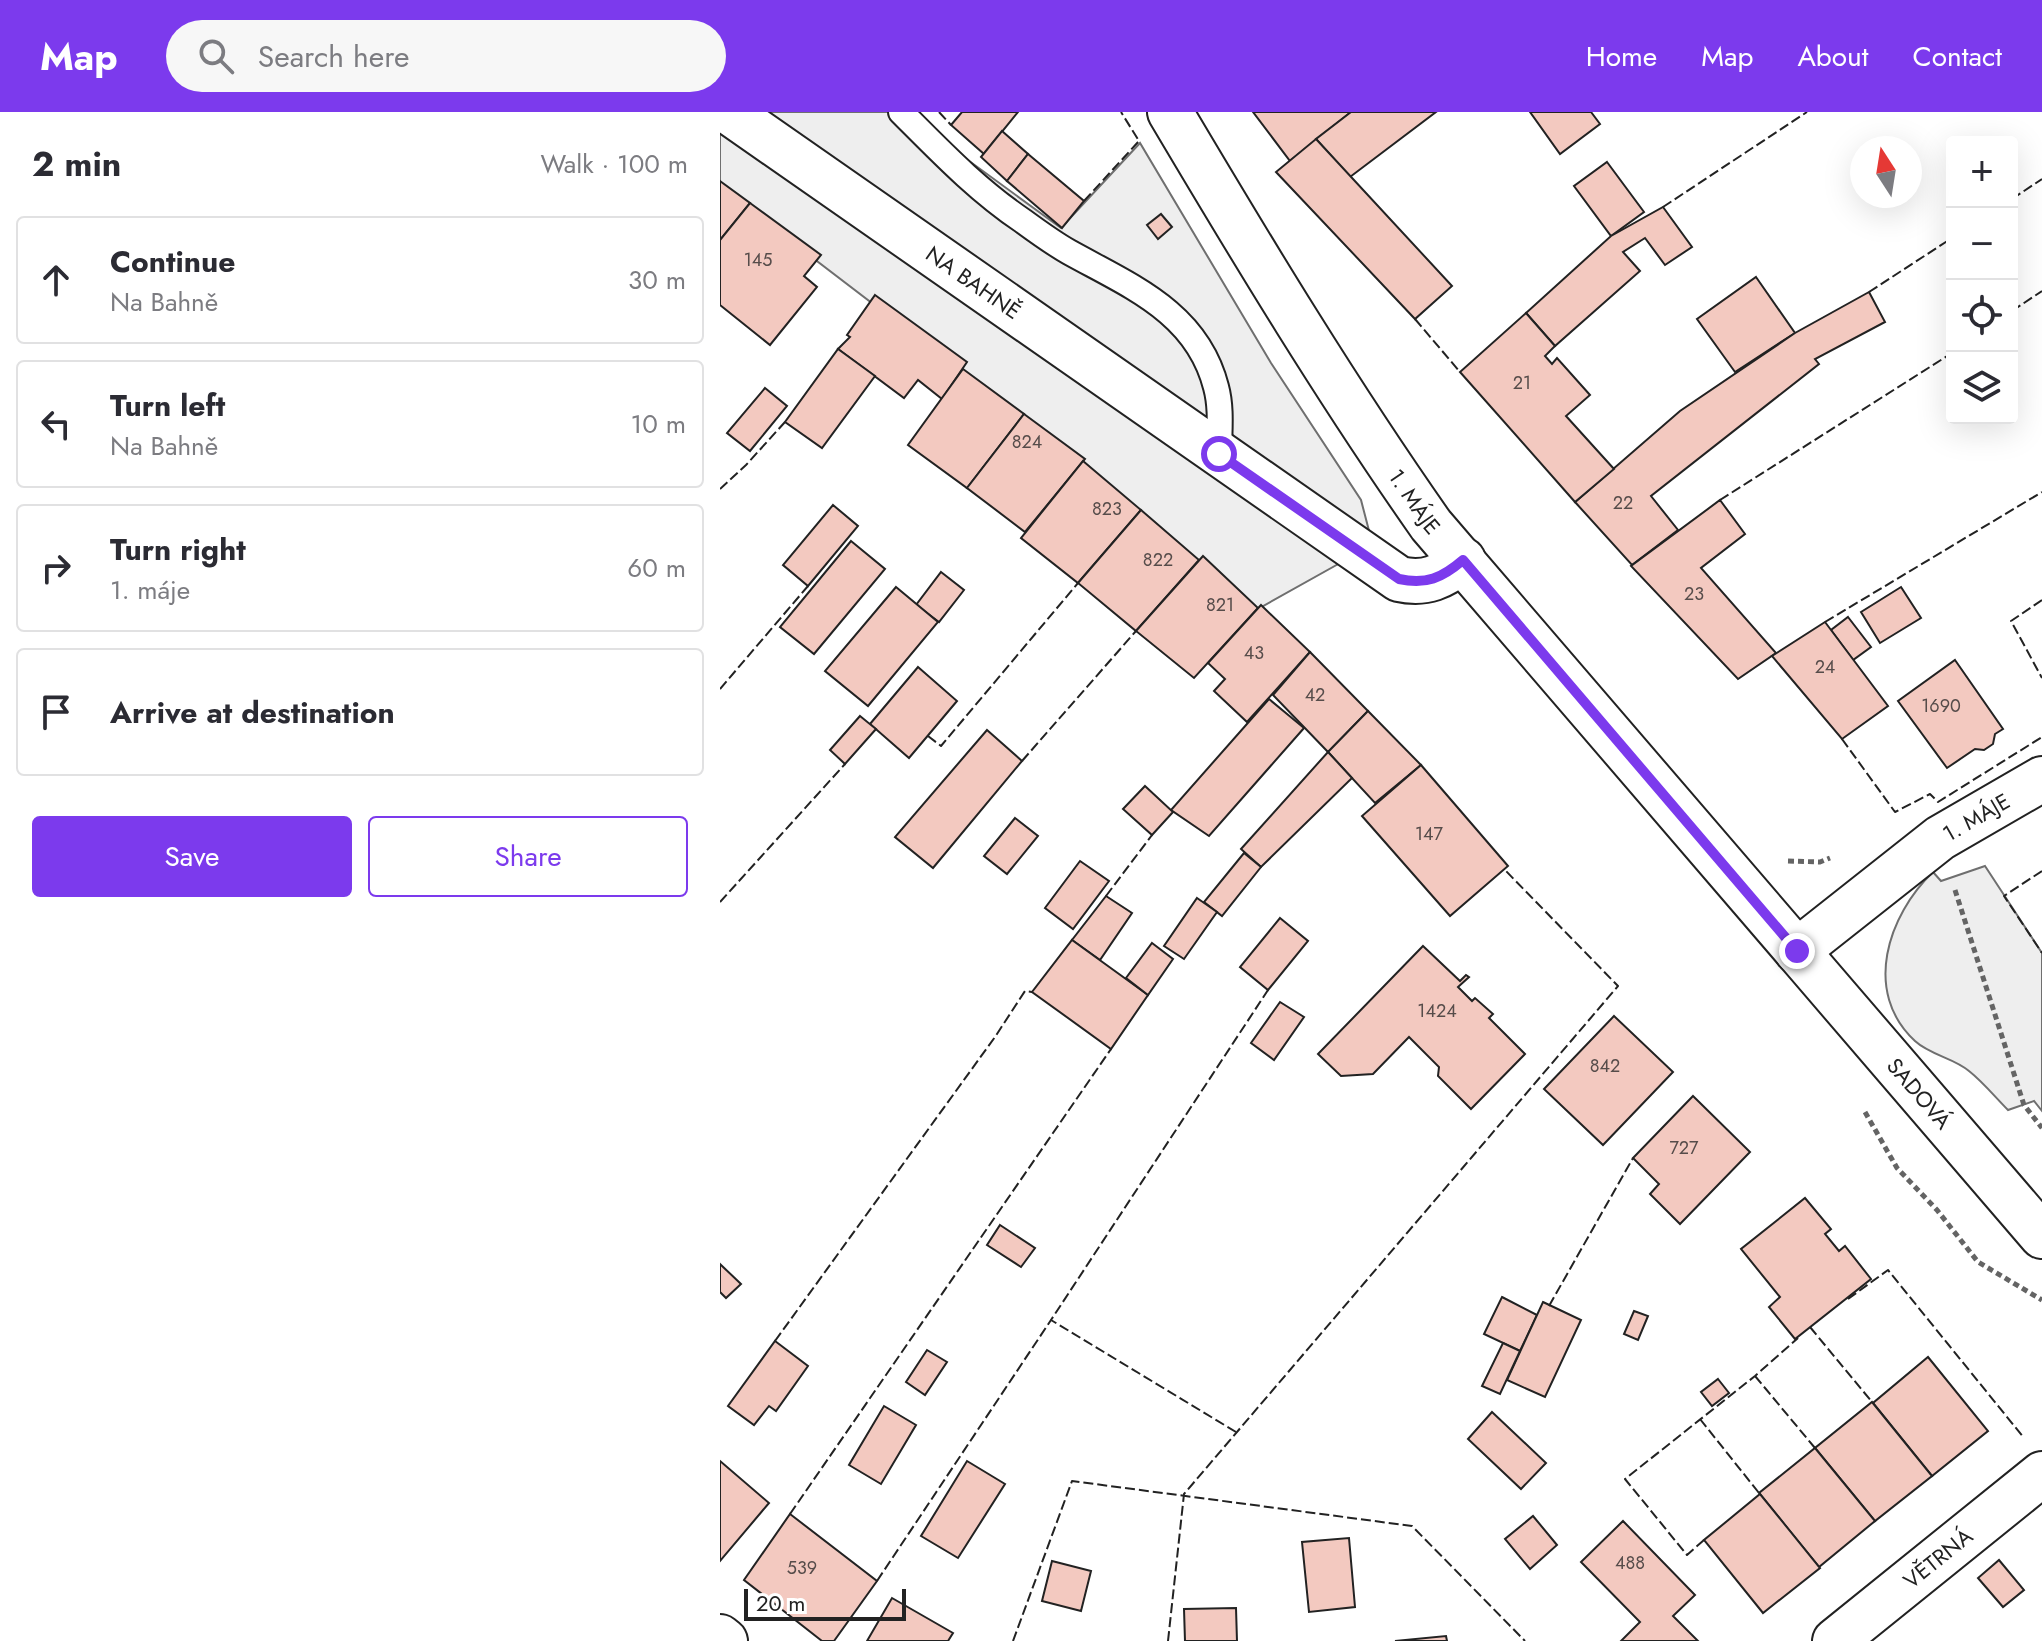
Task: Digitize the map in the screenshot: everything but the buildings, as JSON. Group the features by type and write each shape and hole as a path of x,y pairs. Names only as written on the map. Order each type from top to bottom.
{"street":[{"name":"NA BAHNĚ","path":"729,112 1399,579 1419,582 1435,579 1463,560"},
{"name":"1. MÁJE","path":"1170,112 1269,279 1368,435 1431,525 1797,951 1940,838 2042,779"},
{"name":"SADOVÁ","path":"1797,951 2042,1236"},
{"name":"VĚTRNÁ","path":"1835,1641 2042,1474"},
{"path":"720,1637 725,1641"}],"lane":[{"path":"901,112 943,156 989,196 1068,251 1156,300 1184,326 1209,365 1217,390 1219,454"}],"path":[{"path":"1774,856 1789,861 1820,862 1842,854"},
{"path":"1953,882 2024,1105 2042,1128"}],"shaded area":[{"path":"755,112 902,112 1061,228 1140,143 1271,363 1361,500 1373,546"},
{"path":"720,120 1349,558 1256,610 1021,417 720,187"},
{"path":"1985,866 2042,953 2042,1111 2034,1101 2008,1110 1969,1071 1915,1041 1899,1021 1889,1000 1887,954 1894,931 1917,890 1933,872 1941,881"}],"fence":[{"path":"939,112 951,125"},
{"path":"1084,201 1139,141 1121,112"},
{"path":"1663,207 1807,112"},
{"path":"2018,195 2042,179"},
{"path":"1869,292 1946,242"},
{"path":"2018,307 2042,291"},
{"path":"1415,319 1460,372"},
{"path":"1720,500 1946,357"},
{"path":"720,489 785,422"},
{"path":"1825,622 2042,492"},
{"path":"928,736 941,746 1078,583"},
{"path":"720,689 808,586"},
{"path":"2042,600 2011,621 2042,678"},
{"path":"1022,761 1136,631"},
{"path":"1842,739 1895,812 1930,794 1938,802 2042,737"},
{"path":"720,902 845,764"},
{"path":"1106,896 1152,835"},
{"path":"1168,1641 1184,1494 1618,986 1504,869"},
{"path":"2042,871 2004,896 2042,953"},
{"path":"1236,1432 1051,1320 1268,990"},
{"path":"775,1341 1025,991 1032,992"},
{"path":"790,1514 1111,1049"},
{"path":"1549,1306 1633,1158"},
{"path":"1848,1299 1888,1270 2024,1438"},
{"path":"877,1581 1051,1320"},
{"path":"1810,1327 1872,1402"},
{"path":"1704,1540 1687,1555 1625,1479 1798,1338"},
{"path":"1755,1376 1815,1448"},
{"path":"1700,1419 1759,1493"},
{"path":"1013,1641 1072,1481 1412,1526 1525,1641"}],"route":[{"path":"1219,454 1399,579 1419,582 1435,579 1463,560 1797,951"}]}
